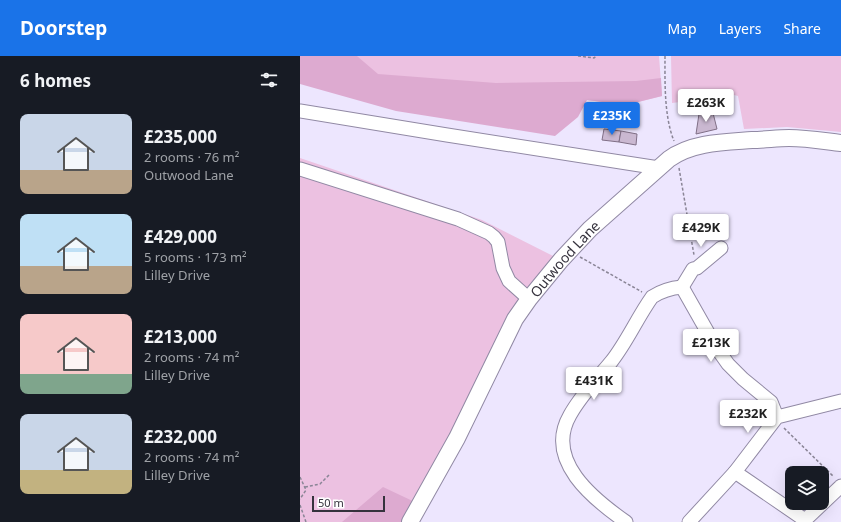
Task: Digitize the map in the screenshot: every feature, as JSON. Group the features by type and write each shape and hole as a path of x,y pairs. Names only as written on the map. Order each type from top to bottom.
{"main road":[{"name":"Outwood Lane","path":"410,522 457,438 515,319 529,299 569,251 611,209 677,153 698,146 739,141 790,138 835,142"}],"street":[{"path":"300,111 659,168"},
{"path":"300,169 458,220 489,233 498,242 503,268 509,281 529,299"},
{"path":"626,522 601,502 579,481 570,468 564,454 564,434 570,415 589,387 612,361 652,298 673,288 682,287 694,269 721,248"},
{"path":"682,287 716,347 728,364 743,379 772,402 777,417"},
{"path":"689,522 735,472 777,417 841,401"},
{"path":"735,472 804,521 838,482"}],"path":[{"path":"578,56 594,58 596,56"},
{"path":"665,56 667,113 670,132 677,146 696,268"},
{"path":"569,251 652,298"},
{"path":"777,417 785,429 838,482"},
{"path":"305,487 320,484 330,474"},
{"path":"300,477 306,490 300,498"},
{"path":"300,505 306,522"}],"shaded area":[{"path":"300,56 659,56 662,96 626,105 587,100 445,90"},
{"path":"300,56 357,56 378,74 496,83 636,81 661,78 662,96 626,105 587,100 578,117 555,136 396,111 300,84"},
{"path":"671,56 841,56 841,132 787,127 744,129 738,96 734,95 672,103"},
{"path":"300,158 482,220 561,260 529,299 410,522 300,522"},
{"path":"383,487 419,504 410,522 342,522"}],"building":[{"path":"713,113 717,129 696,134 699,114"},
{"path":"604,129 621,131 619,142 602,140"},
{"path":"621,131 637,134 636,145 619,142"}]}
